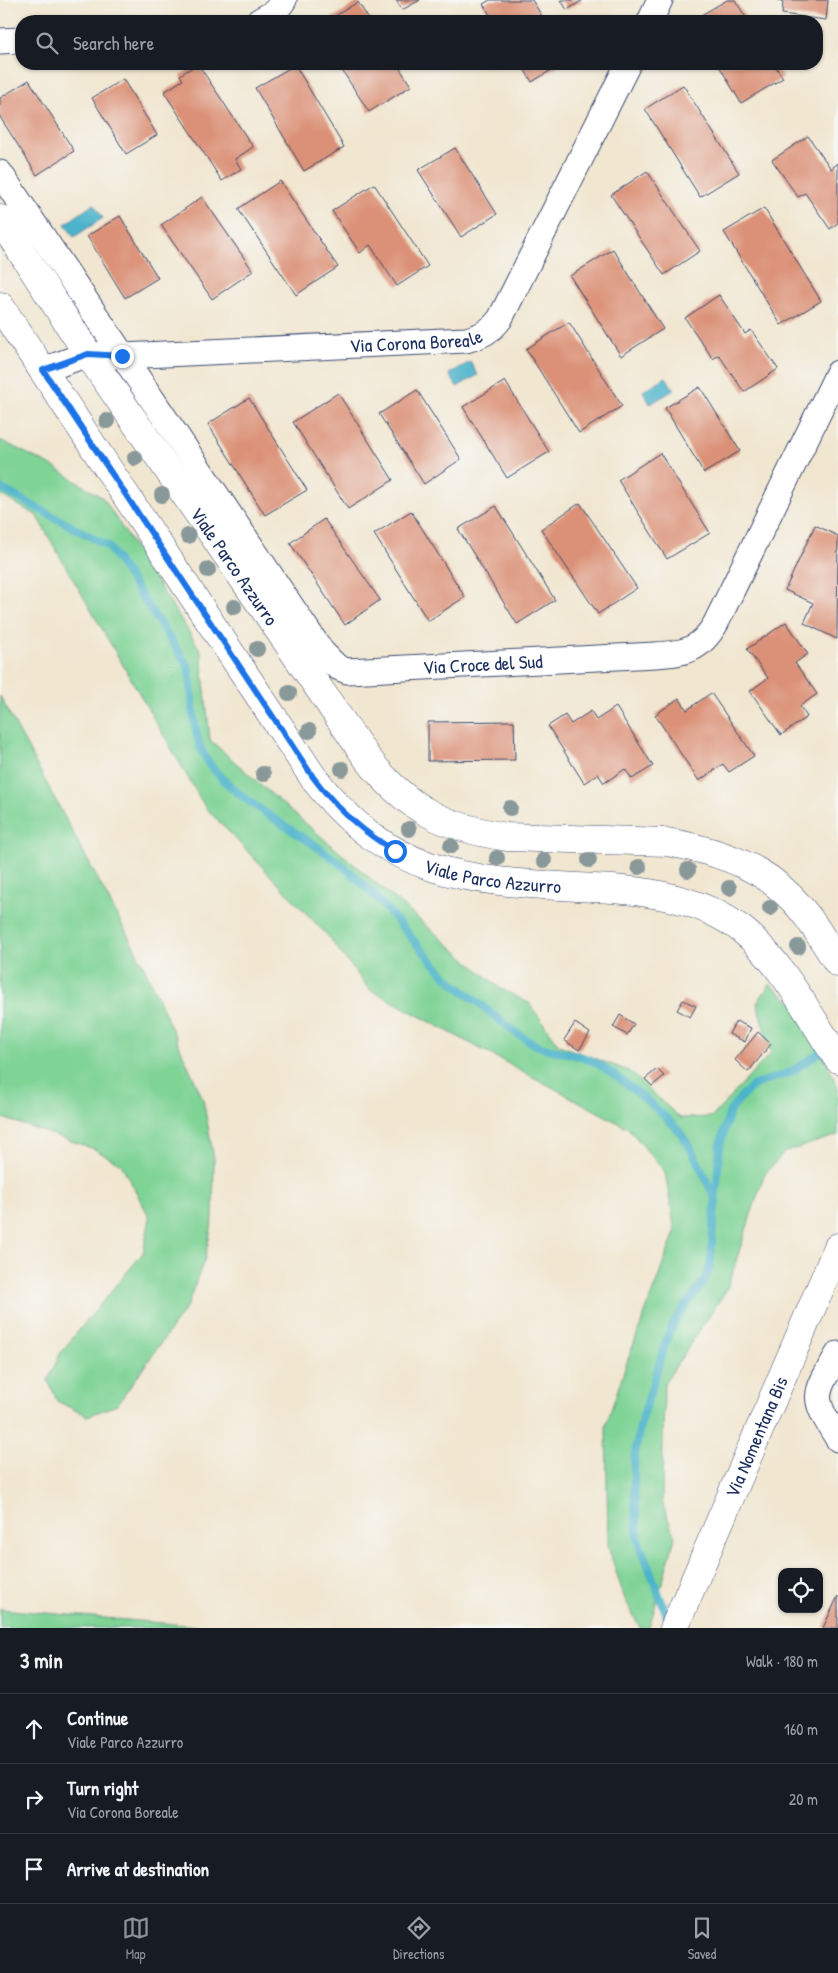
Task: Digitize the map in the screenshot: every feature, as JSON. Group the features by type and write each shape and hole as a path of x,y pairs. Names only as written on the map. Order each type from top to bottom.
{"street":[{"path":"270,15 275,12 284,0"},
{"path":"653,15 660,0"},
{"path":"0,41 15,40"},
{"name":"Via Corona Boreale","path":"43,370 88,354 122,356 466,340 486,333 500,319 625,70"},
{"name":"Via Croce del Sud","path":"0,173 322,652 337,667 352,672 655,655 692,649 705,640 716,623 838,373"},
{"name":"Viale Parco Azzurro","path":"0,219 88,354 367,758 385,781 403,797 441,819 484,833 507,837 666,842 688,845 731,859 768,878 785,891 802,911 838,962"},
{"name":"Viale Parco Azzurro","path":"0,306 313,777 354,824 405,857 452,874 518,884 632,890 674,898 698,907 740,929 757,944 787,981 833,1051"},
{"name":"Via Nomentana Bis","path":"674,1628 838,1247"},
{"path":"838,1354 820,1385 818,1399 824,1416 838,1439"}],"green space":[{"path":"0,440 54,467 103,498 201,651 210,740 501,989 529,1003 559,1045 629,1071 680,1118 712,1117 771,1053 757,1003 770,984 805,1013 838,1088 838,1135 785,1152 764,1175 727,1289 664,1384 662,1502 675,1538 649,1628 640,1628 624,1597 608,1546 606,1425 675,1232 665,1172 628,1128 369,989 327,935 205,807 36,515 0,495"},
{"path":"0,696 142,962 203,1099 214,1159 213,1219 205,1258 187,1306 117,1405 87,1416 57,1401 48,1380 61,1352 143,1253 150,1218 121,1164 94,1149 0,1117"},
{"path":"0,1609 220,1628 0,1628"}],"water":[{"path":"94,204 103,218 74,237 65,224"},
{"path":"470,362 478,375 457,387 449,374"},
{"path":"666,377 674,390 650,404 643,391"}],"building":[{"path":"396,0 420,0 402,10"},
{"path":"490,0 532,0 541,15 490,15 483,4"},
{"path":"561,0 583,0 567,10"},
{"path":"727,0 735,0 744,15 701,15"},
{"path":"777,0 828,0 826,20 823,20 823,15 782,14 783,2"},
{"path":"358,2 366,15 337,15"},
{"path":"188,70 202,70 253,147 235,159 241,169 222,181 164,92 183,80 180,75"},
{"path":"286,70 298,70 344,147 304,171 255,88"},
{"path":"342,70 401,70 411,86 369,112"},
{"path":"525,70 551,70 532,82"},
{"path":"722,70 778,70 783,78 741,103"},
{"path":"123,79 157,135 126,154 92,98"},
{"path":"29,80 74,151 37,175 0,117 0,98"},
{"path":"683,85 739,173 700,197 645,109"},
{"path":"808,136 831,169 838,163 838,223 830,229 805,193 798,197 772,160"},
{"path":"455,148 497,214 461,237 418,170"},
{"path":"647,171 700,251 664,275 611,195"},
{"path":"280,181 338,267 296,295 238,209"},
{"path":"374,184 428,266 397,286 370,245 360,253 332,211"},
{"path":"202,197 253,271 212,299 161,225"},
{"path":"764,208 821,301 781,325 724,232"},
{"path":"120,216 158,278 125,298 87,236"},
{"path":"613,249 663,329 621,356 570,276"},
{"path":"719,295 745,334 751,330 778,369 744,392 719,355 713,359 685,318"},
{"path":"569,322 622,406 579,433 526,349"},
{"path":"505,381 549,452 507,478 463,407"},
{"path":"700,387 740,451 704,473 665,408"},
{"path":"417,390 461,459 424,484 379,414"},
{"path":"338,393 393,480 348,509 293,422"},
{"path":"249,398 307,490 265,515 208,424"},
{"path":"660,453 710,533 667,559 618,480"},
{"path":"580,503 637,588 598,614 541,529"},
{"path":"496,506 555,600 517,624 458,529"},
{"path":"411,511 465,597 428,621 374,534"},
{"path":"324,519 380,600 345,625 290,543"},
{"path":"815,525 838,536 837,639 804,623 813,603 785,590"},
{"path":"786,622 808,654 795,663 817,694 800,706 807,717 781,735 750,691 768,678 747,649"},
{"path":"711,693 754,756 729,772 723,764 699,781 655,715 679,698 687,710"},
{"path":"616,707 653,766 632,779 625,769 604,783 598,774 584,783 548,726 565,715 571,724 591,711 596,720"},
{"path":"514,721 515,760 428,761 428,722"},
{"path":"683,1000 696,1006 690,1017 677,1010"},
{"path":"620,1015 634,1024 627,1035 613,1027"},
{"path":"736,1021 751,1028 745,1042 729,1034"},
{"path":"575,1023 590,1033 579,1050 564,1040"},
{"path":"758,1032 771,1044 748,1072 735,1060"},
{"path":"657,1069 664,1076 652,1086 645,1079"},
{"path":"838,1596 838,1628 823,1628"}],"waterway":[{"path":"0,488 108,546 188,666 195,724 200,745 204,755 227,783 259,809 326,853 358,879 452,982 506,1025 534,1044 590,1060 640,1095 667,1118 689,1145 716,1201"},
{"path":"669,1621 638,1539 634,1459 640,1426 667,1338 675,1320 703,1283 710,1267 720,1145 730,1111 754,1085 791,1072 825,1049"}],"route":[{"path":"122,356 88,354 43,370 313,777 354,824 395,851"}]}
